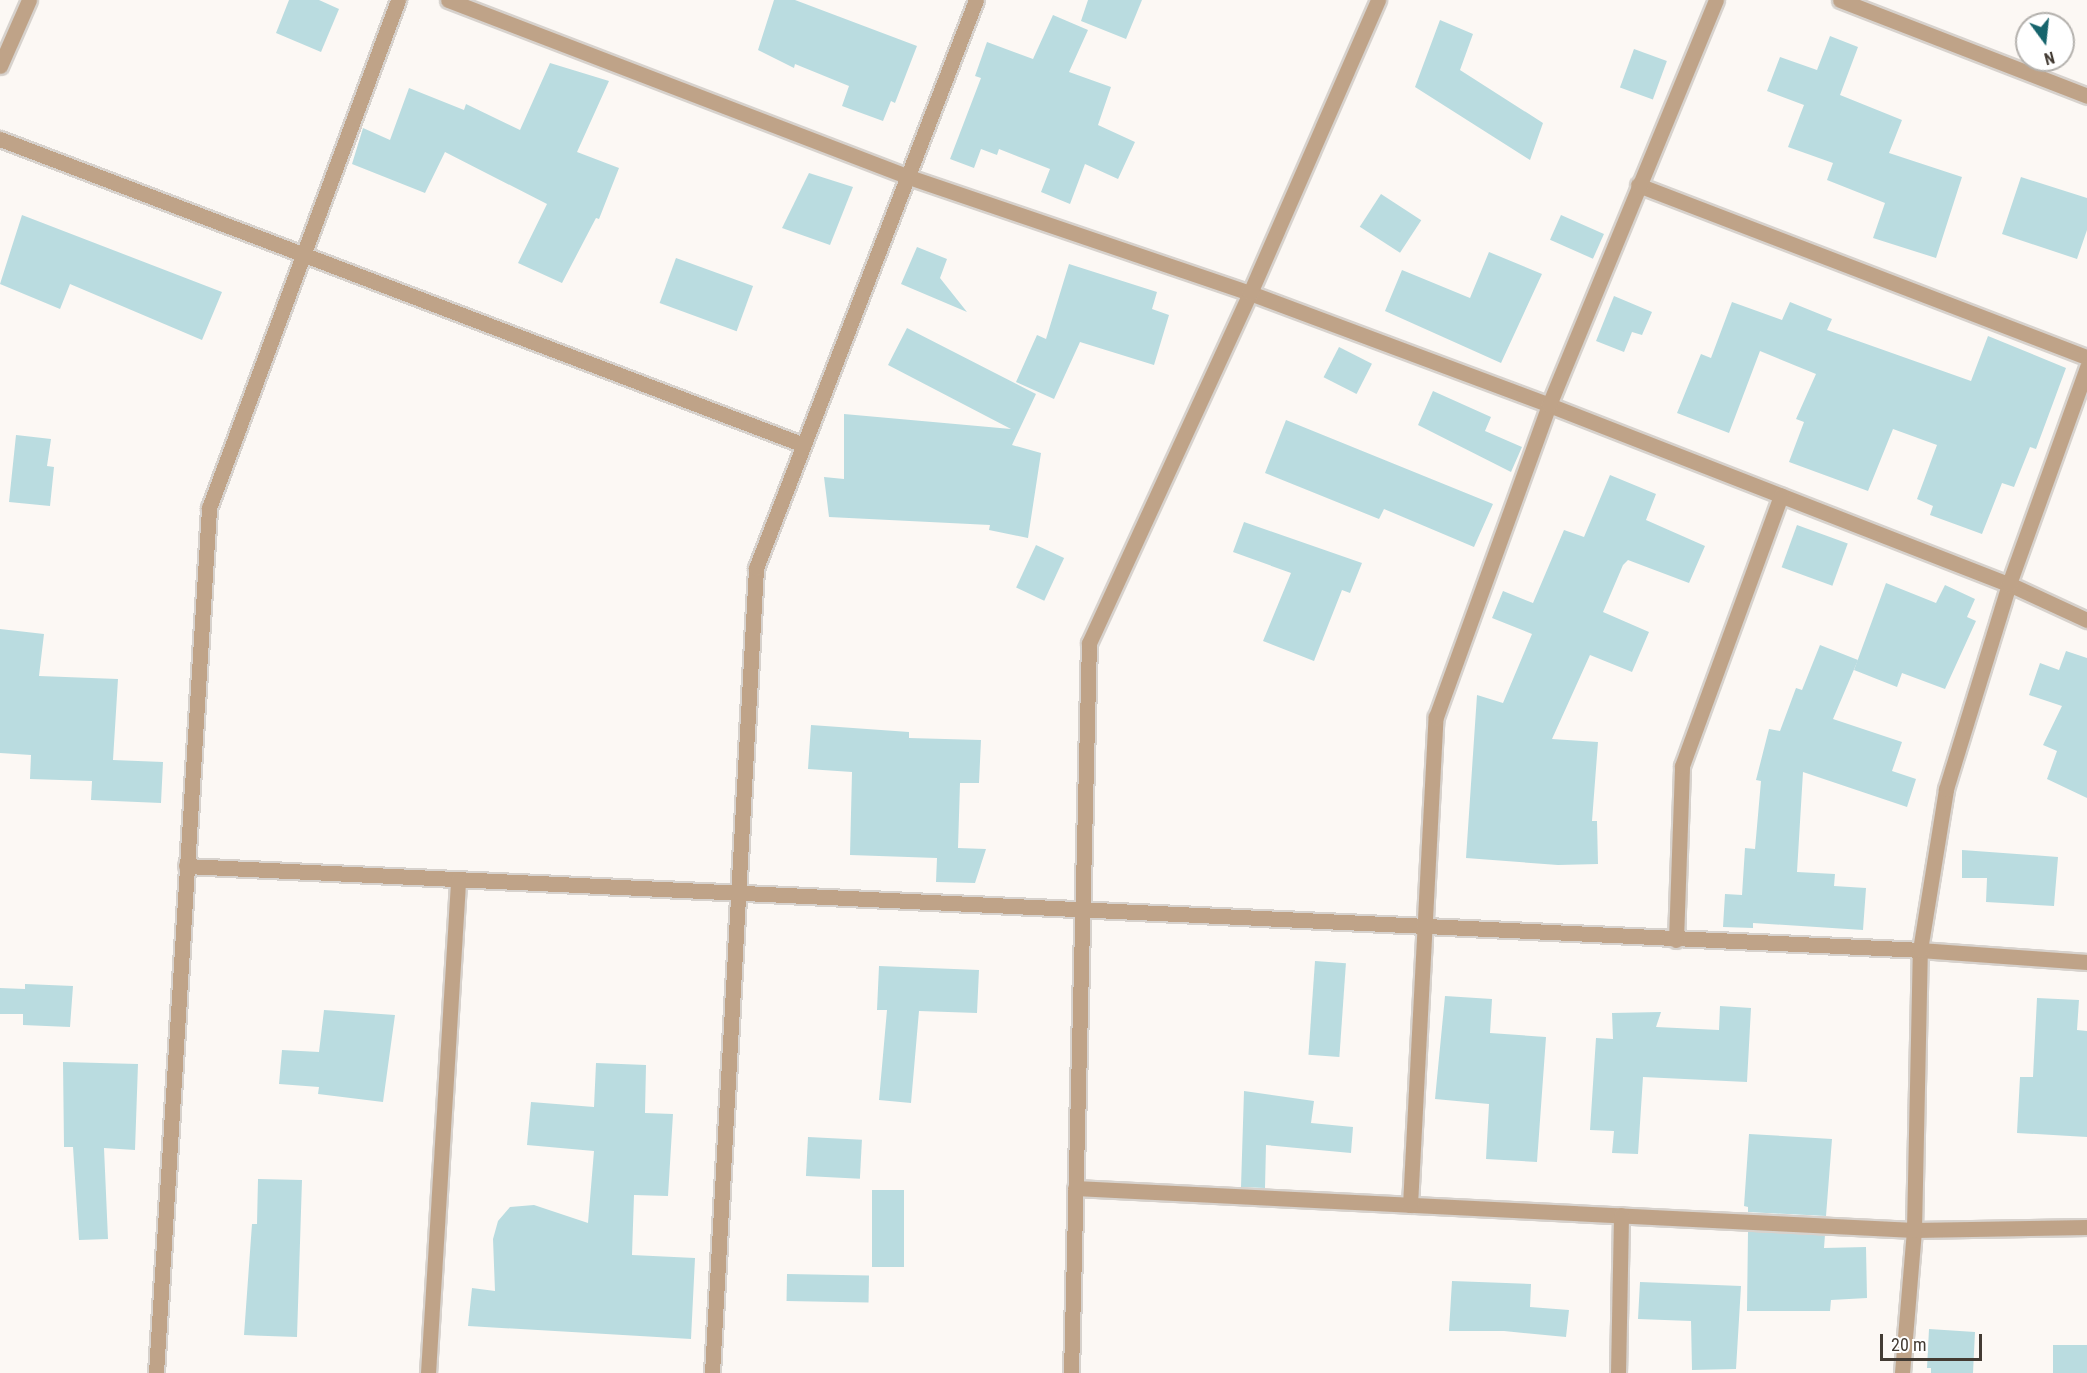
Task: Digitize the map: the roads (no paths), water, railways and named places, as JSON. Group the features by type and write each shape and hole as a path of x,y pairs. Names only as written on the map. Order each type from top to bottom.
{"street":[{"path":"0,66 29,0"},
{"path":"156,1373 209,508 398,0"},
{"path":"448,0 909,177 1250,293 1549,405 2010,584 2087,620"},
{"path":"712,1373 756,568 976,0"},
{"path":"1071,1373 1089,643 1250,293 1378,0"},
{"path":"1410,1204 1436,717 1549,405 1716,0"},
{"path":"1840,0 2087,96"},
{"path":"0,139 804,445"},
{"path":"1638,185 2087,357"},
{"path":"1902,1373 1914,1230 1920,950 1946,789 2010,584 2087,367"},
{"path":"1676,940 1682,766 1781,496"},
{"path":"186,866 1425,928 1920,950 2087,962"},
{"path":"428,1373 458,880"},
{"path":"1075,1188 1914,1230 2087,1227"},
{"path":"1618,1373 1621,1215"}]}
